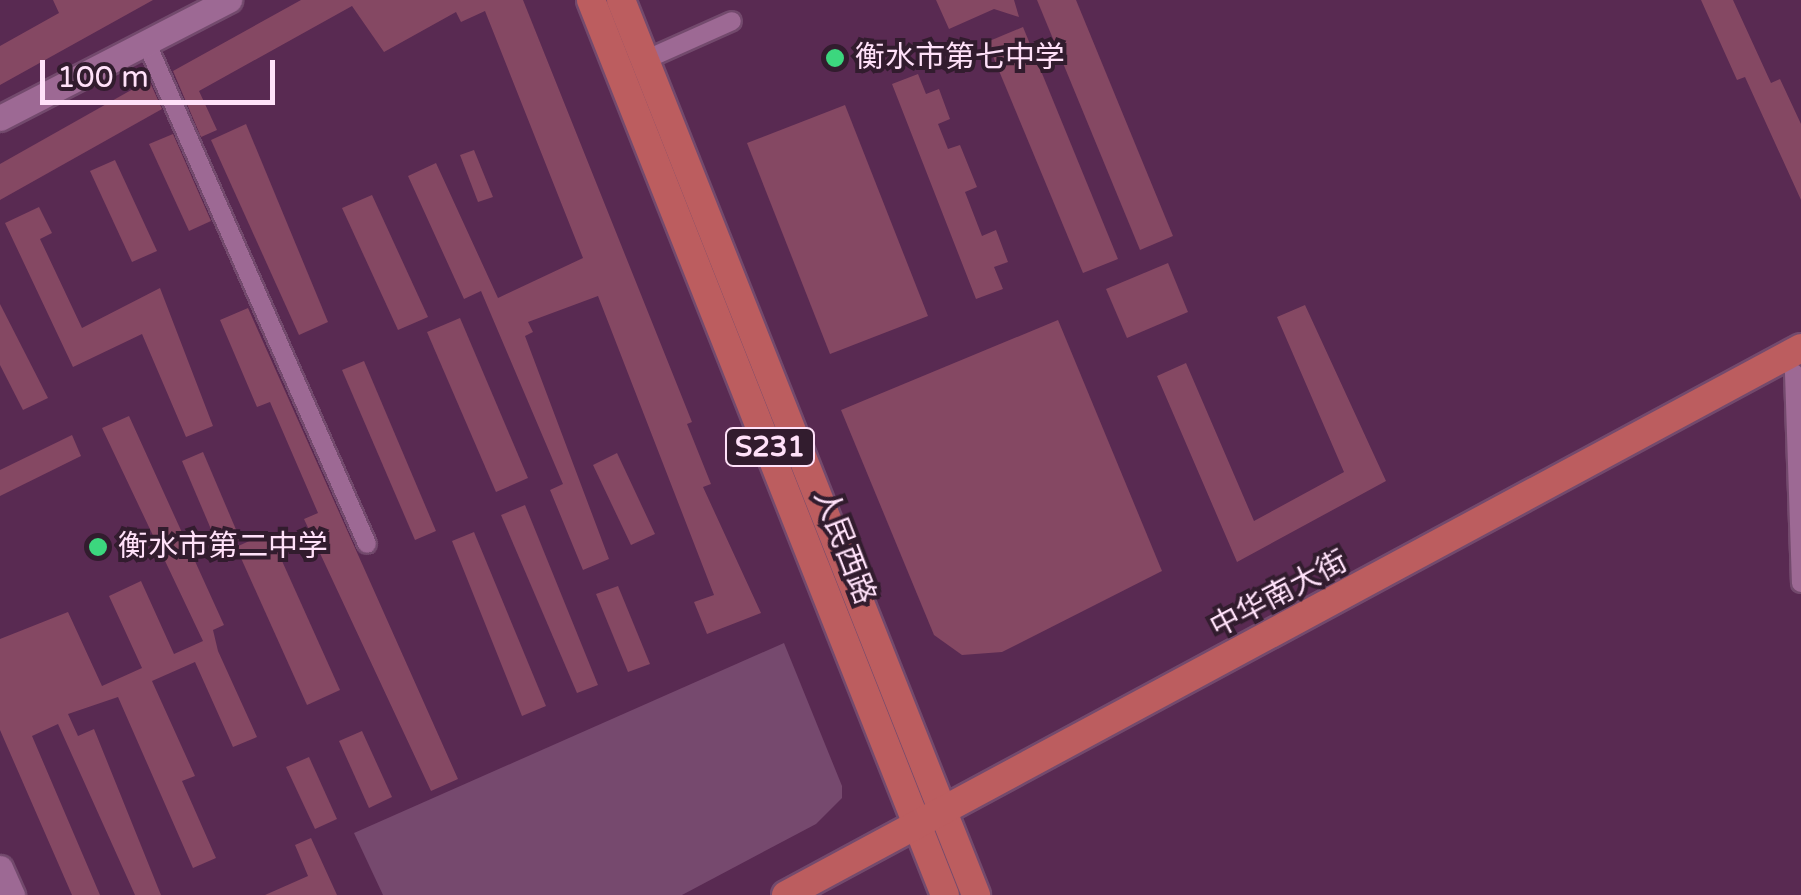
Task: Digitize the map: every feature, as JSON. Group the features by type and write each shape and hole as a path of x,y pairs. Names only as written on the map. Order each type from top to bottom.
{"main road":[{"name":"人民西路","path":"591,0 934,827 976,895"},
{"name":"人民西路","path":"622,0 934,827 945,895"},
{"name":"中华南大街","path":"786,895 934,827 1799,364"},
{"name":"中华南大街","path":"826,895 934,827"}],"street":[{"path":"0,118 229,0"},
{"path":"646,60 732,20"},
{"path":"147,44 367,544"},
{"path":"1799,364 1801,582"},
{"path":"0,868 12,895"}],"shaded area":[{"path":"784,643 842,786 842,798 816,824 682,895 383,895 354,833"}],"building":[{"path":"53,0 153,0 0,85 0,46 59,13"},
{"path":"301,0 523,0 692,422 687,424 711,484 703,487 761,613 707,634 694,602 714,595 598,296 528,322 533,332 525,336 609,559 583,570 550,490 563,484 481,291 464,299 408,176 436,163 498,298 583,258 485,11 461,22 456,12 384,52 352,6 199,91 217,130 201,137 173,71"},
{"path":"936,0 1014,0 1019,17 994,9 949,29"},
{"path":"1037,0 1076,0 1173,236 1140,250"},
{"path":"1701,0 1733,0 1771,83 1780,79 1801,124 1801,200 1745,77 1737,80"},
{"path":"1023,27 1118,259 1083,273 987,42"},
{"path":"918,74 926,94 939,89 950,119 938,124 948,149 960,145 977,187 965,192 982,236 996,230 1008,262 994,267 1003,289 976,299 892,84"},
{"path":"149,80 162,109 0,200 0,164"},
{"path":"845,105 928,316 830,354 747,143"},
{"path":"246,124 328,322 299,335 211,140"},
{"path":"173,134 211,221 189,231 149,144"},
{"path":"474,150 493,197 478,202 460,155"},
{"path":"115,160 157,251 132,262 90,171"},
{"path":"372,195 428,317 398,330 342,208"},
{"path":"39,207 52,233 40,239 82,328 160,288 213,426 186,437 142,334 73,367 5,223"},
{"path":"1168,263 1188,312 1127,338 1106,289"},
{"path":"0,304 48,398 23,410 0,365"},
{"path":"1305,305 1386,481 1237,562 1157,376 1186,363 1254,521 1344,472 1277,317"},
{"path":"248,308 458,779 431,791 304,519 318,513 270,402 257,407 220,320"},
{"path":"460,318 528,478 496,492 427,332"},
{"path":"1058,320 1162,571 1002,652 962,655 934,635 841,410"},
{"path":"364,361 436,531 415,540 342,370"},
{"path":"129,416 224,625 213,630 218,651 257,737 233,747 195,662 152,681 195,776 182,781 216,858 193,868 118,697 68,714 78,736 94,729 161,895 135,895 58,724 32,736 100,895 72,895 0,730 0,639 68,612 102,686 142,668 109,596 141,581 174,654 203,641 102,428"},
{"path":"72,435 81,456 0,496 0,470"},
{"path":"203,452 240,539 219,548 182,461"},
{"path":"617,453 655,534 631,545 593,465"},
{"path":"525,505 598,685 577,693 501,515"},
{"path":"269,532 340,690 307,705 236,547"},
{"path":"474,532 546,706 522,716 452,541"},
{"path":"618,586 650,664 628,672 596,594"},
{"path":"362,731 392,797 369,808 339,741"},
{"path":"309,757 337,819 315,829 286,767"},
{"path":"311,838 337,895 265,895 308,876 295,845"}],"place":[{"name":"衡水市第七中学","path":"835,58"},
{"name":"衡水市第二中学","path":"98,547"}]}
